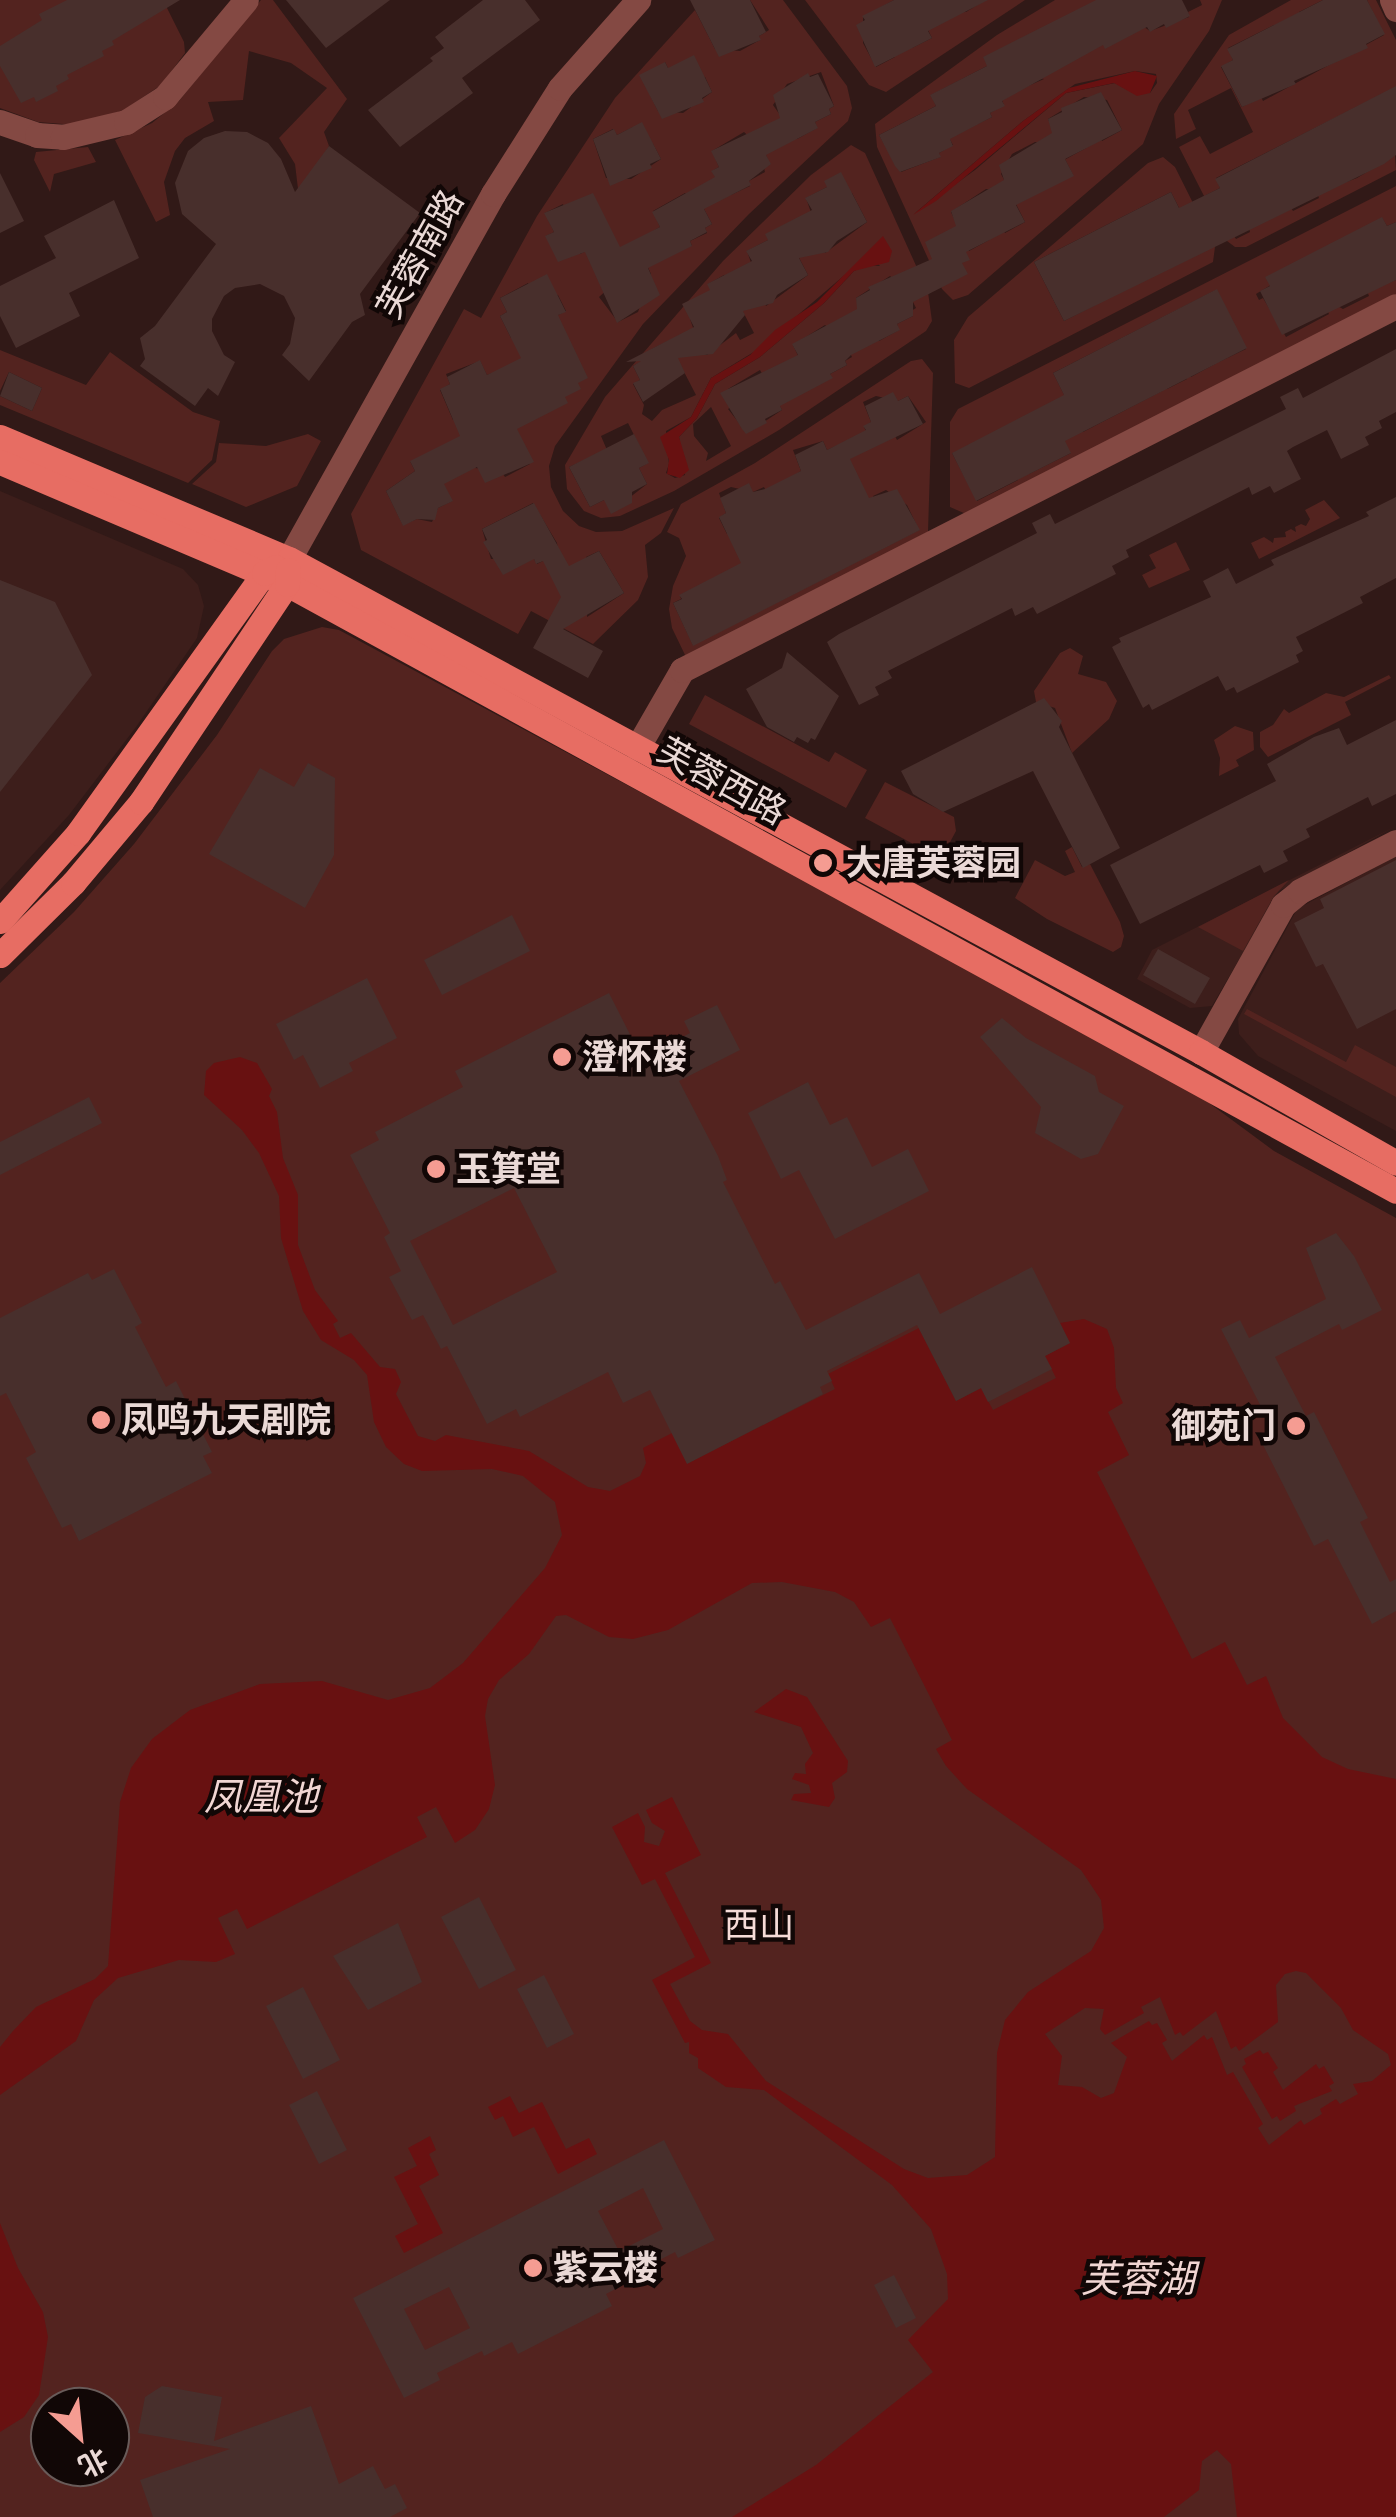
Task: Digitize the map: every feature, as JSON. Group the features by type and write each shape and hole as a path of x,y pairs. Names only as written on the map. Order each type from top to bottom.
{"main road":[{"name":"芙蓉西路","path":"0,438 638,748 1202,1052 1396,1163"},
{"name":"芙蓉西路","path":"0,462 280,572 1396,1191"},
{"name":"芙蓉南路","path":"0,920 125,773 280,572"},
{"name":"芙蓉南路","path":"0,955 73,883 141,802 280,572"}],"street":[{"path":"0,122 37,135 63,137 100,132 126,122 174,88 246,0"},
{"name":"芙蓉南路","path":"280,572 492,194 560,88 638,0"},
{"path":"1392,0 1396,8"},
{"path":"638,748 682,670 1396,306"},
{"path":"1202,1052 1283,904 1300,890 1396,842"}],"shaded area":[{"path":"0,491 183,569 198,585 204,606 197,638 136,727 69,815 0,890"},
{"path":"1396,826 1279,891 1212,1006 1190,1008 1137,979 1152,950"},
{"path":"1396,856 1396,1131 1258,1056 1239,1034 1238,1019 1297,909"}],"green space":[{"path":"0,0 163,0 184,42 185,53 161,85 124,110 75,125 38,122 0,108"},
{"path":"261,0 273,0 347,99 324,132 329,146 299,197 295,164 279,138 327,88 291,63 249,51 243,100 208,102 214,121 185,138 175,151 164,182 170,215 156,222 115,140 152,123 179,101"},
{"path":"750,0 783,0 847,86 852,108 848,121 749,214 643,324 555,446 549,466 551,487 563,511 579,526 596,532 622,531 674,508 661,533 645,545 648,577 638,600 593,644 531,611 518,634 361,550 351,514 464,309 481,318 537,216 615,98 695,10 715,49 740,51 769,30","holes":["665,62 668,68 705,77 712,92 683,113 658,111 650,95","821,72 834,106 829,109 831,114 815,122 817,128 797,139 773,105 787,84","633,127 653,144 661,159 631,179 606,178 593,139 613,129 617,135","744,132 763,149 770,164 765,172 749,181 750,186 731,195 712,171 719,167 712,151","685,193 704,209 712,224 705,228 707,233 690,241 692,246 653,231 660,227 653,211","563,204 599,245 580,254 546,236 554,232 545,213","643,257 651,274 638,312 618,322 599,297","528,283 533,291 558,295 566,311 511,338 500,316 507,312 500,298","480,361 487,375 492,373 466,413 453,420 440,390 450,384 446,374","515,426 530,464 505,477 501,471 475,468","410,461 452,501 438,508 432,522 417,519 403,525 386,491 415,471","533,503 557,543 558,553 537,564 532,556 491,559 482,529","599,551 624,593 587,617 586,557"]},
{"path":"805,0 894,0 863,17 863,43 876,67 895,57 890,47 907,38 912,48 932,38 920,14 966,12 985,0 1025,0 886,92 869,85"},
{"path":"1055,0 1104,0 1150,31 1189,17 1188,12 1202,5 1200,0 1222,0 1209,31 1159,104 1143,144 968,295 953,300 942,289 877,147 875,124 997,35","holes":["987,66 1044,79 1001,98 1004,105 990,113 992,117 949,138 953,145 939,153 940,157 901,172 879,135 936,106 931,95","1135,71 1156,74 1157,83 1150,93 1133,93 1115,83 1066,93 975,170 914,214 1023,121 1075,84","1084,97 1107,100 1122,130 1102,141 1093,125 1078,133 1086,148 1066,159 1048,119","1035,142 1058,145 1073,175 1017,204 1001,174 1012,154","986,189 1010,192 1025,222 1005,233 996,217 982,225 989,240 969,251 951,212"]},
{"path":"1291,0 1323,0 1299,12 1305,24 1274,25 1228,48 1233,60 1221,67 1242,107 1261,97 1263,101 1384,35 1367,0 1376,0 1396,40 1396,87 1216,178 1220,188 1206,195 1236,239 1290,206 1293,211 1319,198 1317,193 1357,178 1395,155 1396,170 1246,247 1235,247 1227,241 1179,147 1200,136 1210,154 1253,132 1231,88 1188,110 1196,129 1176,139 1174,114 1229,35"},
{"path":"851,145 865,153 928,292 932,321 926,331 779,430 674,491 620,516 601,518 584,511 567,489 565,465 605,397 723,261 811,175","holes":["827,187 852,193 867,222 825,253 806,198","768,240 793,246 808,275 766,306 747,251","868,255 880,266 867,265 854,271 824,303 760,357 715,384 697,418 679,437 685,475 675,478 666,473 666,431 691,417 711,378 757,350","724,275 754,333 740,340 736,333 707,355 702,353 690,319 711,290 708,284","890,276 908,292 916,308 911,311 913,316 897,324 899,330 879,341 864,323 856,298","825,325 844,342 852,357 845,361 847,365 830,374 832,378 800,360 793,345","668,341 696,395 662,410 652,421 642,414 644,405 633,384 640,380 633,366 654,355 652,349","760,370 782,410 747,433 728,409 735,404 728,389","711,407 731,446 706,461 708,453 694,436 693,424","628,423 648,463 639,468 647,484 629,498 604,500 590,507 569,467 607,450 601,436"]},
{"path":"88,147 96,162 54,174 50,192 34,160 36,152"},
{"path":"1163,157 1175,167 1215,247 1213,262 969,388 955,383 954,340 968,317 1148,163","holes":["1171,192 1201,251 1064,321 1034,262"]},
{"path":"1396,186 1396,222 1387,226 1382,218 1256,294 1259,300 1263,298 1286,337 1329,314 1321,297 1343,309 1369,296 1367,291 1396,280 1396,296 966,514 950,507 950,422 958,409","holes":["1216,290 1246,349 1219,362 1210,344 1215,364 1191,377 1178,360 1187,379 1167,389 1158,372 1162,391 1083,432 1053,373","952,453 1071,453 1029,474 1011,464 1018,480 977,501"]},
{"path":"0,350 86,385 110,352 193,412 220,421 212,460 188,483 0,405 0,396 32,411 42,388 9,372 0,391"},
{"path":"922,359 933,373 928,532 686,657 672,628 669,609 673,586 686,556 679,538 667,532 681,504 755,463 911,361","holes":["876,396 898,401 908,396 926,422 897,440 895,436 872,443 864,427 871,422 863,402","823,441 827,450 838,445 801,492 793,476 801,471 793,450","731,487 753,492 764,487 770,499 727,534 719,518 726,513 719,493","886,490 907,505 919,530 693,645 673,603 681,599 680,595 875,500 873,496"]},
{"path":"308,434 321,441 297,486 246,507 192,484 216,462 219,443 266,446"},
{"path":"1324,500 1340,518 1259,559 1251,543 1264,537 1273,543 1274,538 1286,537 1285,532 1291,529 1296,532 1295,527 1306,526 1310,519 1305,510"},
{"path":"1176,542 1190,570 1149,588 1142,575 1156,568 1149,555"},
{"name":"大唐芙蓉园","path":"322,627 339,630 1186,1086 1274,1151 1396,1218 1396,2517 0,2517 0,983 74,912 134,844 217,735 284,639"},
{"path":"1070,648 1083,656 1078,674 1106,682 1117,701 1109,719 1072,753 1055,708 1036,702 1034,691 1060,653"},
{"path":"1389,675 1391,678 1345,702 1351,715 1268,757 1260,747 1260,732 1273,725 1284,709 1289,713 1326,693 1344,697"},
{"path":"705,695 829,762 835,752 867,770 846,808 689,724"},
{"path":"1235,726 1253,732 1254,750 1236,760 1239,766 1219,776 1220,758 1214,740"},
{"path":"885,782 954,817 956,831 941,859 865,818"},
{"path":"1072,847 1082,867 1090,864 1120,922 1124,936 1121,947 1113,952 1015,898 1035,860 1065,876 1075,872 1065,851"},
{"path":"1289,880 1274,896 1243,951 1198,927"},
{"path":"1247,1009 1346,1062 1355,1045 1396,1067 1396,1097 1244,1014"}],"water":[{"path":"1135,71 1157,76 1150,93 1137,96 1114,83 1066,93 936,201 913,215 1023,121 1069,88"},
{"path":"883,236 892,251 889,262 854,271 824,303 760,357 715,384 697,418 679,437 689,470 680,478 667,474 669,460 660,437 691,417 711,378 750,355 775,330 817,302"},
{"name":"芙蓉湖","path":"240,1057 257,1063 272,1089 269,1096 277,1112 283,1158 298,1195 298,1245 315,1290 338,1321 333,1324 340,1338 351,1333 380,1367 395,1369 401,1382 396,1394 418,1436 435,1441 446,1435 529,1451 588,1487 610,1491 640,1476 646,1463 643,1448 672,1433 688,1463 835,1389 828,1374 919,1328 956,1401 981,1388 993,1410 1056,1378 1045,1356 1070,1343 1060,1323 1084,1319 1107,1329 1114,1348 1116,1388 1123,1403 1108,1412 1129,1455 1097,1472 1192,1659 1225,1642 1247,1685 1266,1676 1283,1718 1322,1757 1348,1769 1396,1779 1396,2517 1237,2517 1231,2464 1217,2450 1202,2461 1199,2490 1164,2517 732,2517 816,2465 933,2372 908,2340 948,2299 947,2274 931,2229 892,2185 764,2090 726,2087 698,2068 698,2058 689,2053 689,2042 685,2043 652,1980 695,1957 655,1879 642,1885 612,1827 638,1813 645,1827 644,1842 659,1846 665,1831 652,1823 646,1810 672,1797 701,1855 665,1873 711,1963 670,1984 690,2021 702,2030 728,2034 766,2081 904,2169 928,2178 967,2175 995,2157 997,2053 1005,2020 1028,1992 1091,1951 1104,1928 1101,1900 1081,1870 967,1789 946,1766 936,1749 952,1740 890,1618 871,1627 854,1602 835,1592 782,1582 752,1583 668,1630 633,1639 609,1637 566,1615 556,1616 529,1654 499,1680 488,1699 485,1716 495,1785 489,1809 475,1830 455,1843 436,1807 417,1817 427,1837 247,1929 237,1909 218,1918 235,1954 216,1962 179,1960 118,1978 94,2000 76,2041 0,2095 0,2047 13,2031 36,2007 95,1979 108,1966 120,1802 131,1768 152,1739 190,1710 260,1684 322,1681 388,1700 430,1688 463,1663 545,1568 562,1535 555,1502 523,1476 492,1469 422,1471 404,1464 386,1447 374,1422 367,1375 354,1360 321,1340 303,1311 281,1238 279,1196 259,1153 242,1130 204,1095 206,1071 214,1063","holes":["1306,1973 1341,2008 1353,2030 1388,2054 1391,2065 1372,2081 1353,2084 1358,2094 1340,2104 1336,2099 1320,2109 1322,2114 1304,2125 1301,2120 1269,2145 1258,2128 1263,2124 1233,2072 1227,2075 1212,2037 1207,2040 1204,2035 1172,2061 1162,2043 1167,2040 1157,2023 1152,2025 1149,2021 1111,2043 1127,2057 1114,2093 1101,2098 1082,2087 1058,2085 1062,2056 1045,2034 1085,2008 1104,2009 1100,2029 1105,2035 1144,2013 1141,2007 1160,1997 1175,2035 1180,2032 1183,2036 1216,2011 1231,2049 1236,2046 1239,2051 1278,2022 1276,1985 1285,1974"]},
{"path":"786,1689 807,1697 848,1761 847,1772 832,1783 835,1798 829,1807 791,1800 794,1794 811,1793 809,1785 792,1779 795,1773 806,1774 805,1764 813,1753 801,1727 754,1712"},
{"path":"1260,2050 1263,2054 1268,2052 1278,2068 1273,2072 1283,2090 1316,2064 1319,2069 1324,2066 1334,2083 1329,2086 1332,2091 1294,2106 1296,2111 1280,2121 1277,2116 1272,2119 1242,2067 1246,2064 1244,2059"},
{"path":"510,2096 519,2113 542,2102 566,2149 589,2138 597,2154 558,2174 534,2127 513,2137 503,2116 495,2120 488,2107"},
{"path":"430,2136 436,2150 429,2154 439,2175 419,2186 443,2233 404,2253 395,2236 418,2224 394,2177 417,2166 408,2148"},
{"path":"0,2223 18,2268 43,2312 48,2337 40,2387 30,2387 30,2408 24,2417 0,2432"}],"building":[{"path":"67,0 180,0 112,41 114,45 102,51 104,56 67,75 69,79 56,86 58,91 36,102 34,97 21,103 0,66 0,46 42,20 39,14"},
{"path":"286,0 390,0 326,48"},
{"path":"483,0 525,0 540,20 462,78 473,93 400,147 368,110 433,61 430,58 444,48 435,37"},
{"path":"690,0 750,0 766,32 759,36 761,40 719,57"},
{"path":"894,0 988,0 928,31 932,38 875,67 856,25 865,20 862,16"},
{"path":"1096,0 1182,0 1190,16 1166,28 1164,24 1150,32 1147,27 1105,49 1103,45 1002,101 1005,106 990,113 992,117 950,139 953,146 939,153 941,157 900,172 879,135 936,106 930,95 987,66 983,57"},
{"path":"1323,0 1367,0 1385,34 1366,44 1368,48 1242,107 1221,66 1233,60 1227,49"},
{"path":"694,55 712,92 702,98 704,102 662,119 639,75 665,62 668,68"},
{"path":"808,73 810,77 818,74 834,106 829,109 831,114 815,122 818,128 766,155 771,164 749,181 751,185 704,209 712,224 705,228 707,232 690,241 692,246 648,268 660,295 617,323 585,252 558,262 545,236 554,232 544,213 593,193 620,247 660,227 652,212 715,177 711,171 719,167 711,151 780,118 773,95"},
{"path":"1396,86 1396,155 1384,164 1064,321 1034,262 1171,192 1179,208 1220,188 1215,179"},
{"path":"1101,92 1122,130 1065,159 1074,176 1016,205 1025,222 966,252 970,260 962,263 968,274 913,302 913,316 897,324 900,330 851,355 845,361 847,365 830,374 833,378 780,406 782,410 765,419 767,423 746,434 720,393 798,355 792,344 857,309 856,298 870,290 868,287 932,259 925,242 956,226 951,211 1004,180 999,165 1052,133 1048,119 1062,112 1061,108"},
{"path":"642,122 661,159 650,164 652,168 610,186 593,139 614,129 617,135"},
{"path":"225,131 247,132 268,143 281,159 295,192 329,146 420,213 360,294 365,315 352,322 309,381 282,355 290,344 295,318 284,296 260,284 235,288 224,296 212,319 212,331 224,355 235,362 218,396 208,388 195,406 140,366 145,359 140,338 155,326 216,244 182,214 175,183 188,151 204,138"},
{"path":"841,172 867,222 837,241 828,252 799,258 808,275 777,295 773,303 743,311 745,315 713,354 678,358 685,373 643,402 633,383 640,380 633,366 641,361 626,362 694,327 682,304 710,290 707,284 752,261 746,251 768,240 765,234 812,210 805,198 827,187 824,181"},
{"path":"0,173 24,221 0,233"},
{"path":"114,200 139,258 69,293 80,316 16,348 0,316 0,286 56,258 44,236"},
{"path":"1382,217 1387,226 1396,222 1396,280 1282,335 1260,291 1270,286 1265,277"},
{"path":"547,274 566,312 558,315 588,378 578,383 581,389 565,397 568,403 517,429 534,462 485,483 477,467 444,484 453,501 438,508 435,520 417,519 403,526 386,491 415,471 410,461 460,436 440,389 450,384 447,377 480,360 487,375 521,358 500,316 507,312 500,298"},
{"path":"1217,289 1247,348 1065,441 1071,453 976,501 952,453 1064,395 1053,373"},
{"path":"1396,349 1396,412 1379,421 1382,428 1365,437 1369,445 1341,459 1327,430 1293,447 1287,451 1301,479 1274,493 1270,486 1252,495 1249,487 1126,550 1129,557 1112,566 1116,574 1037,614 1033,607 1015,616 1012,608 888,671 892,678 875,687 879,695 859,705 827,642 839,634 1037,533 1032,523 1050,514 1055,524 1286,409 1280,397 1298,388 1303,398"},
{"path":"9,372 42,388 32,411 0,396"},
{"path":"893,392 898,401 908,396 923,424 850,459 869,498 897,489 920,530 693,646 673,603 682,599 679,595 741,563 719,517 726,513 720,498 749,483 753,492 765,489 801,471 795,455 823,441 827,450 866,430 863,426 871,422 865,406"},
{"path":"634,434 649,463 639,468 647,484 632,492 632,503 611,514 604,500 590,507 569,467"},
{"path":"1396,497 1396,578 1360,597 1363,603 1296,637 1303,651 1296,655 1299,662 1237,693 1234,687 1226,691 1218,676 1152,710 1149,704 1143,708 1112,647 1121,642 1119,638 1211,597 1203,581 1228,568 1236,584 1274,565 1271,560 1369,516 1366,512"},
{"path":"534,503 569,566 599,551 624,593 563,629 603,651 588,678 533,648 561,597 543,561 536,564 534,559 503,575 483,542 487,540 482,529"},
{"path":"0,580 55,602 92,675 0,792"},
{"path":"787,652 839,696 815,740 811,738 808,743 797,737 794,742 767,727 746,689 782,668"},
{"path":"1044,698 1062,721 1059,727 1120,848 1083,868 1033,771 943,812 913,794 901,771"},
{"path":"1396,720 1396,794 1372,806 1368,797 1306,829 1310,837 1283,851 1288,861 1264,873 1260,865 1140,924 1110,865 1276,781 1267,764 1314,737 1339,728 1347,745"},
{"path":"308,763 335,778 334,855 305,908 209,854 260,768 294,787"},
{"path":"1396,860 1396,1009 1357,1029 1323,964 1316,967 1294,923 1324,908 1320,899"},
{"path":"512,915 530,951 442,995 424,960"},
{"path":"1158,949 1210,978 1195,1004 1143,975"},
{"path":"367,978 397,1038 349,1063 353,1071 320,1088 303,1055 294,1060 276,1024"},
{"path":"609,993 642,1058 690,1033 684,1021 717,1005 740,1050 679,1081 718,1156 727,1180 723,1182 775,1284 780,1281 806,1330 919,1273 940,1314 1032,1267 1070,1343 1045,1356 1052,1369 988,1402 981,1388 956,1401 917,1325 827,1371 832,1381 820,1387 823,1394 687,1464 650,1390 623,1403 608,1372 520,1417 516,1409 487,1424 447,1346 441,1349 423,1315 412,1320 389,1277 401,1271 384,1237 390,1233 350,1155 379,1140 375,1132 463,1087 455,1071","holes":["514,1188 557,1272 453,1325 410,1241"]},
{"path":"1002,1018 1026,1038 1095,1076 1099,1092 1124,1106 1098,1154 1081,1159 1035,1133 1041,1107 980,1037"},
{"path":"808,1082 830,1125 847,1117 872,1167 908,1149 929,1191 835,1239 799,1170 781,1179 748,1113"},
{"path":"89,1097 102,1123 0,1175 0,1142"},
{"name":"御苑门","path":"1336,1233 1354,1256 1382,1310 1342,1330 1339,1324 1275,1357 1306,1416 1314,1412 1368,1518 1360,1522 1390,1582 1396,1579 1396,1611 1372,1624 1328,1539 1314,1546 1260,1439 1274,1432 1221,1329 1240,1320 1249,1338 1326,1299 1306,1248"},
{"name":"凤鸣九天剧院","path":"114,1269 142,1323 135,1327 166,1387 176,1381 212,1452 203,1456 212,1473 79,1541 71,1524 62,1528 26,1458 36,1452 6,1393 0,1396 0,1318 88,1273 92,1280"},
{"path":"479,1897 516,1970 479,1989 441,1917"},
{"path":"398,1923 422,1982 368,2010 333,1956"},
{"path":"544,1975 574,2034 547,2048 517,1989"},
{"path":"303,1987 340,2060 303,2079 266,2006"},
{"path":"317,2091 347,2150 319,2164 289,2105"},
{"path":"664,2140 715,2240 678,2258 675,2252 631,2275 633,2280 606,2294 612,2306 518,2354 512,2342 484,2356 482,2351 437,2373 440,2380 404,2398 353,2298","holes":["643,2188 663,2229 619,2251 598,2211","449,2287 470,2328 425,2350 404,2309"]},
{"path":"894,2275 916,2318 896,2328 874,2285"},
{"path":"162,2386 222,2397 214,2441 311,2406 339,2484 373,2466 385,2489 395,2484 407,2508 390,2517 153,2517 140,2480 230,2449 138,2433 145,2397"}],"place":[{"name":"大唐芙蓉园","path":"823,863"},
{"name":"澄怀楼","path":"562,1057"},
{"name":"玉箕堂","path":"436,1169"},
{"name":"凤鸣九天剧院","path":"101,1420"},
{"name":"御苑门","path":"1296,1426"},
{"name":"紫云楼","path":"533,2268"}],"water label":[{"name":"凤凰池","path":"261,1798"}],"park label":[{"name":"西山","path":"759,1925"}]}
